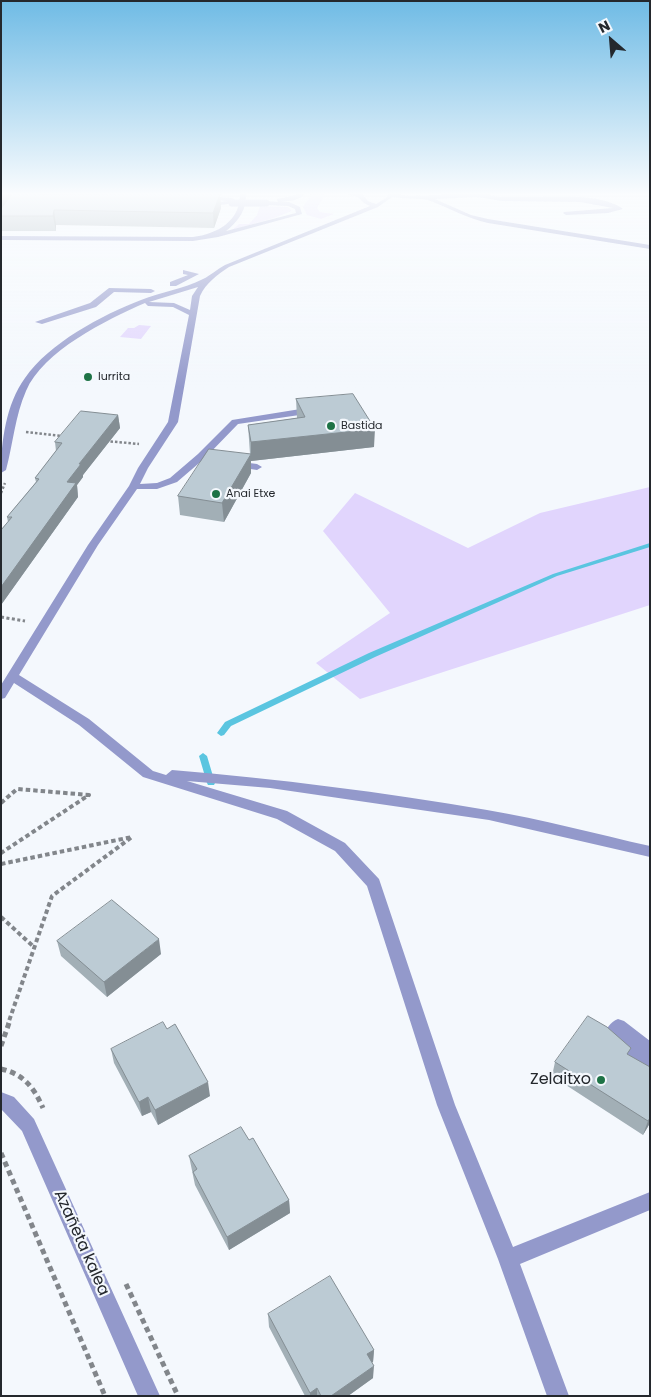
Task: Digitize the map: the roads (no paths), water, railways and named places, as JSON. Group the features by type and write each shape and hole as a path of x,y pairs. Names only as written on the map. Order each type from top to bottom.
{"street":[{"path":"1,695 93,545 134,486 143,468 173,422 196,296 206,281 217,272 246,258"},
{"path":"1,470 19,399 29,379 74,338 99,322 152,298 195,274 186,272"},
{"path":"152,298 206,281"},
{"path":"39,322 93,304 112,290 152,298 174,305 192,314"},
{"path":"152,298 196,296"},
{"path":"134,486 148,487 167,484 204,459 235,422 240,420 294,411 327,409"},
{"path":"228,463 257,468"},
{"path":"13,677 84,722 148,774 282,815 340,847 374,883 446,1104 508,1260 558,1396"},
{"path":"148,774 270,783 372,796 489,816 650,852"},
{"path":"650,1051 618,1026 611,1037 650,1069"},
{"name":"Azañeta kalea","path":"1,1100 8,1103 28,1125 149,1396"},
{"path":"508,1260 650,1201"}],"waterway":[{"path":"221,733 228,724 372,655 555,575 650,545"},
{"path":"203,756 211,783"}],"place":[{"name":"Iurrita","path":"88,377"},
{"name":"Bastida","path":"331,426"},
{"name":"Anai Etxe","path":"216,494"},
{"name":"Zelaitxo","path":"601,1080"}]}
